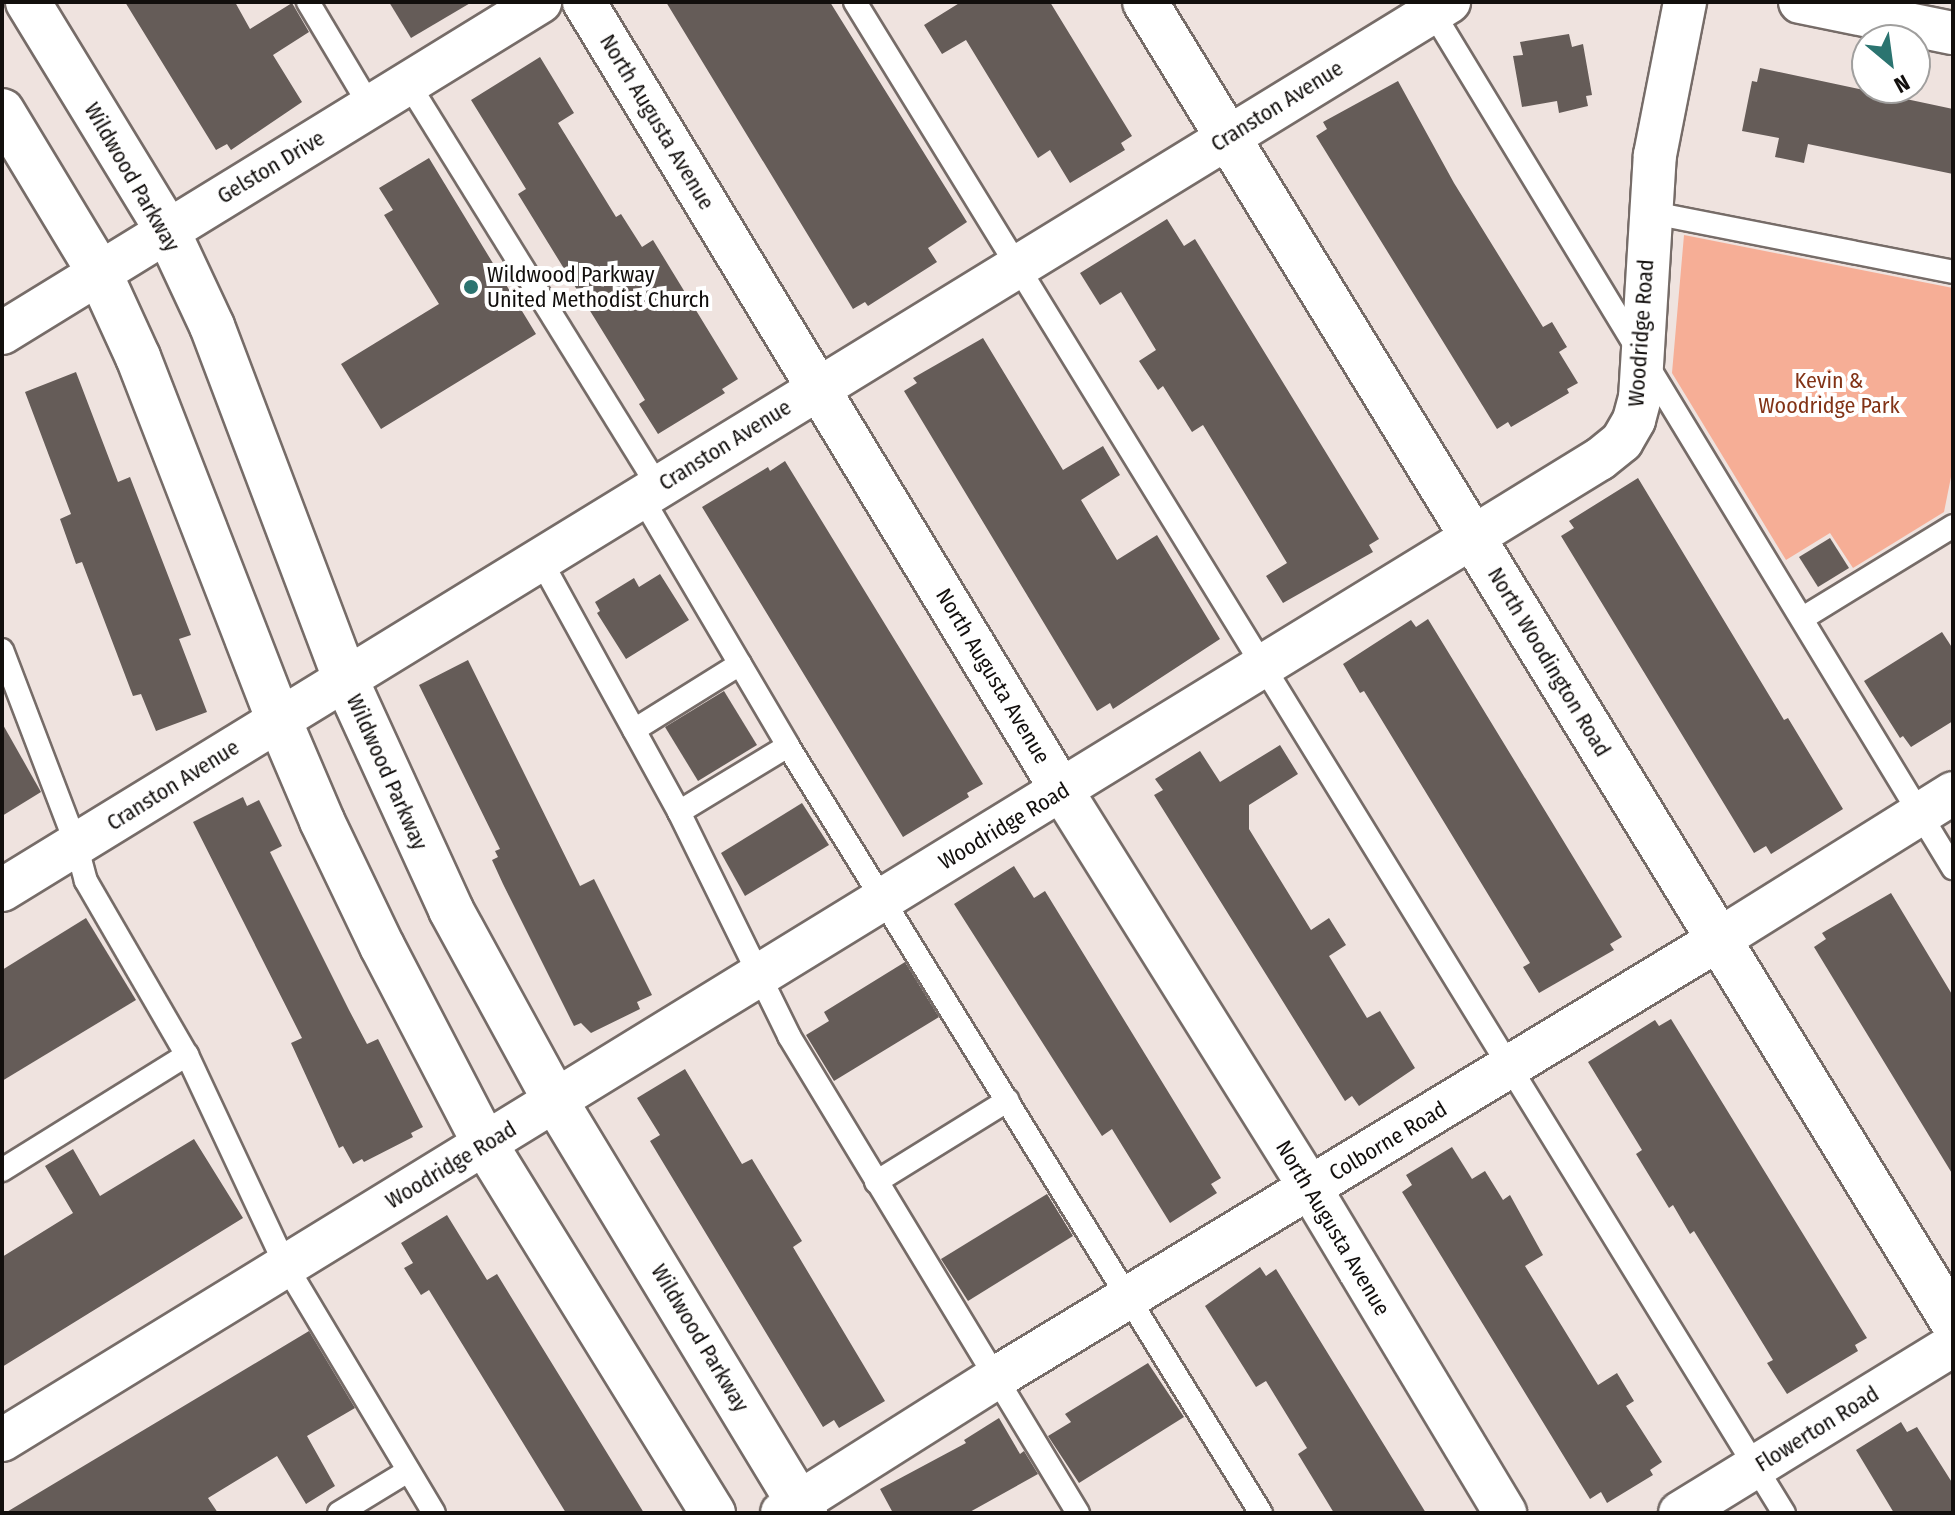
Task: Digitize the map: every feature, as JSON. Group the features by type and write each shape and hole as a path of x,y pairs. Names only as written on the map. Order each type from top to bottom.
{"street":[{"name":"Wildwood Parkway","path":"28,2 167,230 212,326 345,678 451,910 556,1102 796,1509"},
{"name":"Gelston Drive","path":"2,333 540,2"},
{"name":"North Augusta Avenue","path":"584,2 1062,791 1310,1188 1505,1513"},
{"name":"North Woodington Road","path":"1145,2 1953,1322"},
{"name":"Woodridge Road","path":"2,1440 1474,538 1600,459 1622,441 1634,420 1640,398 1648,212 1655,155 1685,2"},
{"path":"1800,2 1953,33"},
{"name":"Cranston Avenue","path":"2,890 1228,137 1435,5"},
{"path":"2,111 99,272 138,357 279,720 322,821 382,946 485,1144 713,1513"},
{"name":"Colborne Road","path":"796,1509 997,1377 1718,940 1936,803"},
{"name":"Flowerton Road","path":"1680,1513 1953,1345"}],"lane":[{"path":"308,2 370,106"},
{"path":"855,2 1020,265 1784,1513"},
{"path":"1435,5 1803,618 1936,803 1953,868"},
{"path":"408,83 650,491 740,664 788,746 1130,1296 1251,1509"},
{"path":"1648,212 1953,272"},
{"path":"1803,618 1953,526"},
{"path":"540,559 679,812 789,1036 1078,1513"},
{"path":"2,650 76,844 86,881 187,1055 285,1264 434,1513"},
{"path":"634,730 740,664"},
{"path":"679,812 788,746"},
{"path":"2,1170 187,1055"},
{"path":"876,1182 1008,1100"},
{"path":"339,1513 408,1471"}],"green space":[{"name":"Kevin & Woodridge Park","path":"1684,235 1953,288 1953,467 1944,512 1853,568 1830,533 1786,560 1672,373"}],"building":[{"path":"125,2 235,2 250,29 292,3 309,32 273,55 302,102 231,150 227,144 216,150"},
{"path":"389,2 472,2 411,38"},
{"path":"666,2 830,2 967,222 928,248 937,262 868,306 865,302 853,309"},
{"path":"961,2 1050,2 1132,136 1121,143 1125,150 1070,183 1050,150 1038,158 966,40 942,54 924,25"},
{"path":"1569,34 1572,47 1583,44 1592,95 1586,96 1588,106 1559,113 1557,101 1522,107 1513,56 1523,55 1520,42"},
{"path":"540,57 574,113 558,123 616,217 621,214 642,247 653,240 738,379 722,389 725,393 658,434 639,404 645,400 518,194 526,189 471,100"},
{"path":"1760,68 1851,87 1851,104 1929,104 1953,109 1953,174 1808,144 1804,163 1775,157 1779,138 1742,131 1752,81 1757,82"},
{"path":"1398,81 1454,183 1543,327 1552,322 1567,347 1559,352 1578,383 1567,389 1569,393 1511,427 1508,422 1497,429 1316,136 1327,129 1323,122"},
{"name":"Wildwood Parkway United Methodist Church","path":"429,158 536,334 381,429 341,364 439,304 384,215 393,210 379,188"},
{"path":"1167,219 1184,246 1195,239 1379,539 1369,545 1373,552 1283,603 1266,576 1287,563 1203,425 1192,432 1163,386 1158,390 1139,361 1156,350 1121,292 1100,305 1080,273"},
{"path":"983,338 1063,470 1103,446 1120,475 1081,500 1117,560 1157,535 1220,639 1113,709 1110,703 1097,711 904,391 917,383 913,378"},
{"path":"76,372 118,482 130,477 191,635 179,639 207,712 156,731 141,694 133,696 82,562 76,564 60,519 71,514 25,392"},
{"path":"785,461 983,784 967,793 969,797 903,837 702,507 768,467 770,471"},
{"path":"1638,478 1784,720 1788,718 1843,809 1771,854 1766,846 1754,853 1561,536 1574,528 1569,521"},
{"path":"1830,538 1849,568 1818,587 1799,557"},
{"path":"660,574 689,620 626,659 597,613 600,611 595,602 634,578 639,587"},
{"path":"1428,619 1622,937 1610,944 1614,950 1539,993 1523,967 1530,963 1364,691 1360,693 1343,664 1411,620 1416,627"},
{"path":"1942,632 1953,649 1953,721 1911,747 1903,736 1900,738 1864,681"},
{"path":"468,660 580,886 594,879 652,995 637,1002 640,1009 591,1033 581,1023 574,1026 503,884 492,860 498,857 495,851 500,849 419,685"},
{"path":"724,691 757,745 698,781 665,727"},
{"path":"2,723 41,792 2,816"},
{"path":"1280,745 1298,774 1249,805 1249,829 1311,930 1329,918 1346,945 1329,956 1367,1018 1380,1011 1415,1068 1359,1106 1352,1096 1345,1101 1154,795 1163,790 1155,779 1200,751 1220,782"},
{"path":"243,797 247,806 259,800 282,846 270,852 349,1010 367,1044 378,1039 423,1127 411,1133 413,1137 364,1162 362,1159 353,1164 343,1146 339,1148 291,1043 302,1038 193,822"},
{"path":"802,803 829,845 745,896 721,853"},
{"path":"1014,866 1034,898 1045,891 1221,1178 1211,1184 1217,1193 1170,1223 1112,1129 1102,1136 954,904"},
{"path":"1891,893 1953,996 1953,1175 1814,947 1826,939 1822,933"},
{"path":"86,918 136,1000 2,1081 2,970"},
{"path":"905,962 939,1017 834,1081 806,1035 829,1021 824,1012"},
{"path":"1671,1019 1867,1338 1855,1345 1858,1351 1787,1394 1767,1363 1773,1360 1694,1231 1690,1234 1673,1205 1669,1208 1636,1154 1642,1150 1588,1062 1655,1020 1659,1026"},
{"path":"685,1069 742,1164 752,1159 802,1241 793,1247 885,1401 839,1428 834,1420 823,1427 650,1141 660,1135 637,1098"},
{"path":"194,1139 243,1218 2,1367 2,1257 73,1213 45,1166 73,1149 100,1196"},
{"path":"1452,1147 1472,1179 1485,1171 1503,1200 1510,1195 1543,1255 1525,1266 1598,1385 1617,1373 1634,1401 1626,1406 1662,1462 1650,1470 1653,1475 1607,1503 1601,1492 1590,1499 1402,1192 1412,1185 1406,1175"},
{"path":"1047,1194 1073,1236 968,1301 941,1259"},
{"path":"447,1215 487,1280 497,1274 644,1513 566,1513 429,1290 421,1295 404,1268 413,1263 401,1243"},
{"path":"1260,1267 1266,1276 1276,1269 1426,1513 1334,1513 1298,1454 1307,1448 1266,1381 1256,1387 1205,1306"},
{"path":"309,1331 355,1408 307,1436 335,1486 306,1504 277,1456 208,1498 218,1513 5,1513"},
{"path":"1148,1363 1184,1417 1079,1483 1048,1436 1071,1422 1065,1414"},
{"path":"999,1418 1020,1454 1024,1451 1038,1474 968,1513 893,1513 880,1489 966,1443 964,1440"},
{"path":"1901,1422 1907,1432 1917,1427 1953,1484 1953,1513 1894,1513 1856,1450"}],"place":[{"name":"Wildwood Parkway United Methodist Church","path":"471,287"}]}
